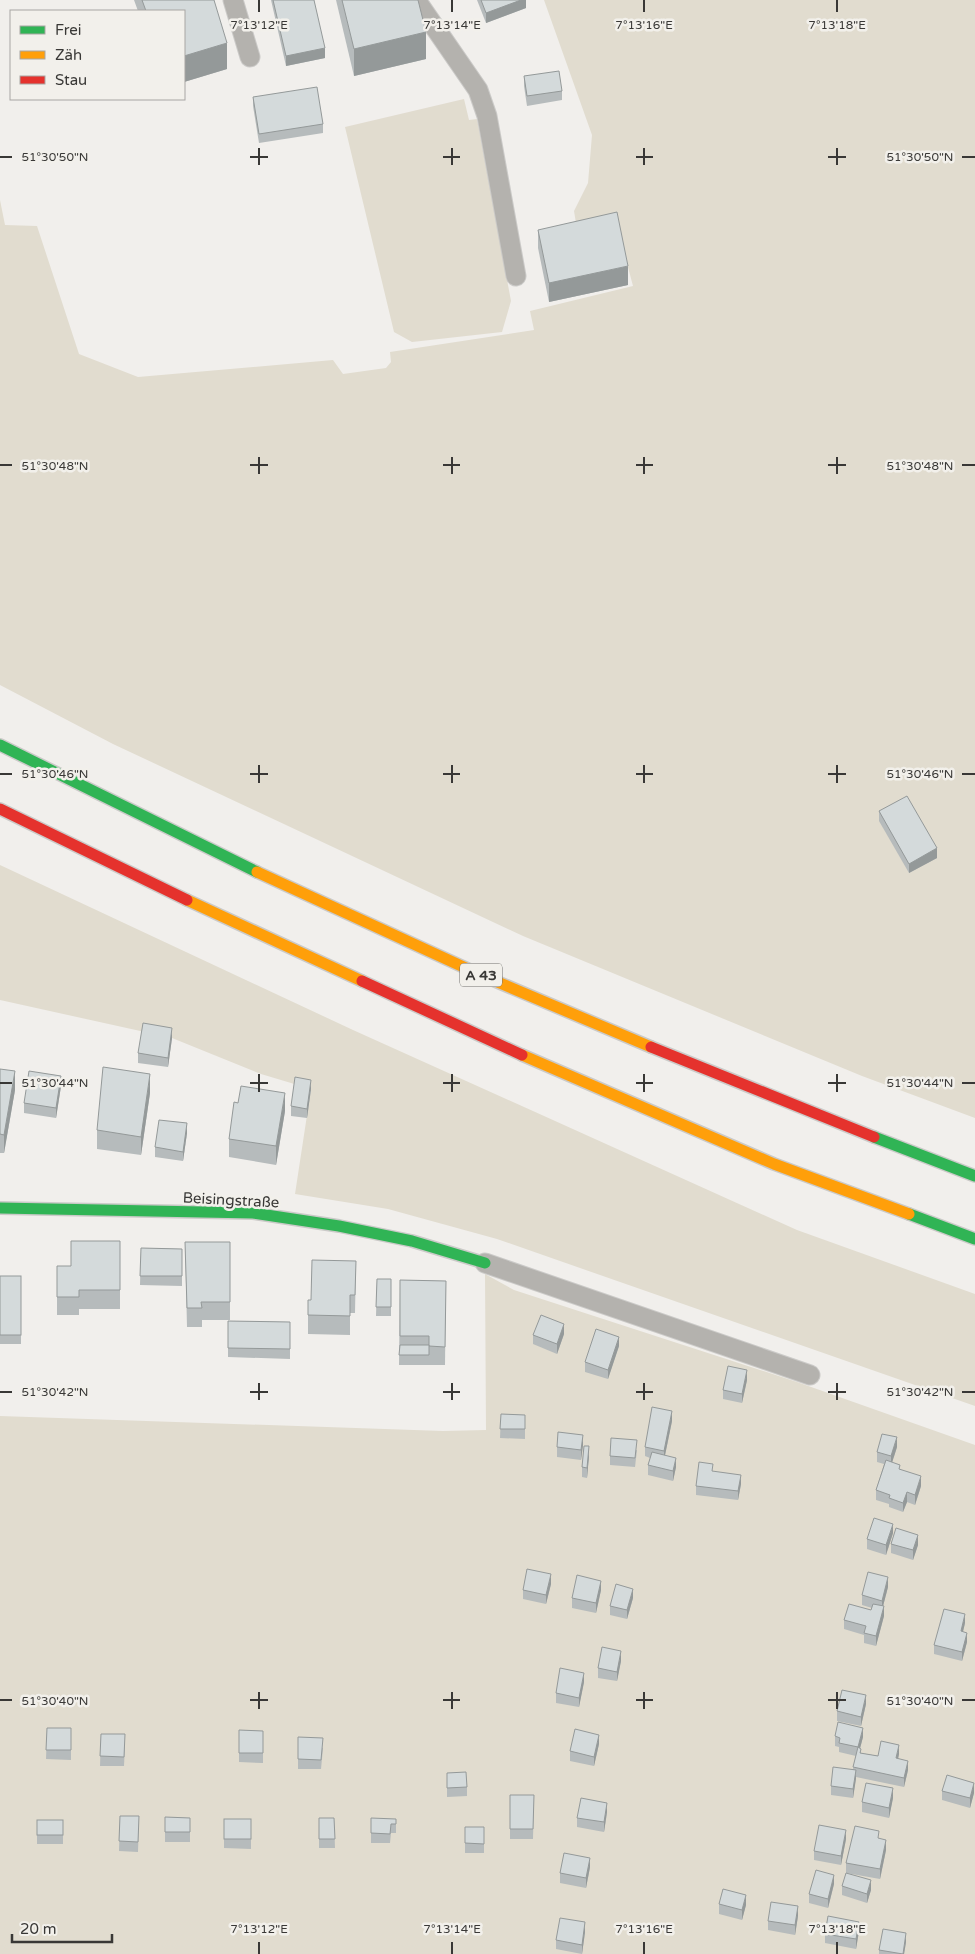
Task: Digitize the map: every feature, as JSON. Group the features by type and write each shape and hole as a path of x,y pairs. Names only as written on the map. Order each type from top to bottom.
{"main road":[{"name":"A 43","path":"0,745 277,884 538,1000 803,1111 975,1176"},
{"path":"0,809 116,868 542,1064 774,1164 975,1240"},
{"name":"Beisingstraße","path":"0,1208 253,1213 339,1226 412,1241 486,1263"}],"lane":[{"path":"233,0 250,57"},
{"path":"416,0 478,90 486,116 516,276"},
{"path":"486,1263 810,1375"}],"shaded area":[{"path":"544,0 975,0 975,1118 862,1076 523,936 113,744 0,685 0,200 5,225 37,226 79,354 138,377 333,360 343,374 386,368 391,362 390,352 534,330 530,311 633,286 617,226 578,235 574,211 588,183 592,135"},
{"path":"464,99 469,120 477,119 511,301 502,332 412,342 394,332 345,127"},
{"path":"0,865 353,1030 797,1230 975,1294 975,1406 497,1239 388,1209 295,1194 311,1089 261,1074 172,1038 0,1000"},
{"path":"485,1274 514,1290 797,1382 975,1445 975,1954 0,1954 0,1416 443,1431 486,1430"}],"building":[{"path":"142,0 214,0 227,43 185,56 185,10 146,10"},
{"path":"273,0 314,0 325,48 286,56"},
{"path":"342,0 418,0 426,32 354,49"},
{"path":"481,0 521,0 486,13"},
{"path":"559,71 562,91 527,96 524,76"},
{"path":"317,87 323,124 259,134 253,97"},
{"path":"617,212 628,266 549,283 538,230"},
{"path":"907,796 937,848 909,864 879,811"},
{"path":"143,1023 172,1028 168,1058 138,1053"},
{"path":"103,1067 150,1074 141,1137 97,1130"},
{"path":"0,1069 15,1071 4,1135 0,1134"},
{"path":"29,1071 61,1076 56,1108 24,1103"},
{"path":"295,1077 311,1080 307,1109 291,1106"},
{"path":"241,1086 285,1093 276,1146 229,1139 234,1102 238,1103"},
{"path":"159,1120 187,1123 183,1152 155,1147"},
{"path":"71,1241 120,1241 120,1290 79,1290 79,1297 57,1297 57,1266 71,1266"},
{"path":"185,1242 230,1242 230,1302 201,1302 202,1308 187,1308"},
{"path":"141,1248 182,1249 182,1276 140,1276"},
{"path":"312,1260 356,1261 355,1295 350,1295 350,1316 308,1315 308,1300 311,1300"},
{"path":"0,1276 21,1276 21,1335 0,1335"},
{"path":"377,1279 391,1279 391,1307 376,1307"},
{"path":"400,1280 446,1281 445,1347 429,1346 429,1336 400,1336"},
{"path":"541,1315 564,1324 557,1344 533,1335"},
{"path":"228,1321 290,1322 290,1349 228,1348"},
{"path":"596,1329 619,1337 608,1370 585,1362"},
{"path":"400,1345 429,1345 429,1355 399,1355"},
{"path":"728,1366 747,1370 742,1394 723,1390"},
{"path":"652,1407 672,1411 664,1451 645,1447"},
{"path":"501,1414 525,1415 525,1429 500,1429"},
{"path":"558,1432 583,1435 581,1450 557,1447"},
{"path":"882,1434 897,1437 891,1456 877,1452"},
{"path":"611,1438 637,1440 635,1458 610,1456"},
{"path":"584,1446 589,1446 587,1468 582,1467"},
{"path":"652,1452 676,1458 673,1471 648,1465"},
{"path":"886,1460 900,1465 899,1469 921,1476 915,1495 907,1492 903,1503 889,1498 890,1495 876,1490"},
{"path":"699,1462 713,1464 712,1471 741,1475 738,1491 696,1486"},
{"path":"874,1518 893,1524 886,1545 867,1539"},
{"path":"896,1528 918,1535 913,1550 891,1544"},
{"path":"527,1569 551,1574 546,1595 523,1590"},
{"path":"868,1572 888,1577 882,1601 862,1595"},
{"path":"577,1575 601,1581 596,1603 572,1598"},
{"path":"616,1584 633,1589 627,1610 610,1606"},
{"path":"849,1604 871,1610 873,1604 884,1606 876,1636 864,1633 866,1626 844,1620"},
{"path":"944,1609 965,1614 961,1631 967,1633 962,1652 934,1645"},
{"path":"602,1647 621,1651 617,1672 598,1668"},
{"path":"560,1668 584,1673 579,1698 556,1693"},
{"path":"842,1690 866,1695 861,1717 837,1711"},
{"path":"838,1722 863,1728 858,1747 839,1743 840,1738 835,1736"},
{"path":"47,1728 71,1728 71,1750 46,1750"},
{"path":"575,1729 599,1735 594,1757 570,1751"},
{"path":"239,1730 263,1731 263,1753 239,1753"},
{"path":"101,1734 125,1734 124,1757 100,1756"},
{"path":"298,1737 323,1738 321,1760 298,1759"},
{"path":"881,1741 899,1745 896,1758 908,1761 904,1778 853,1767 858,1747 861,1749 860,1753 878,1756"},
{"path":"833,1767 856,1770 853,1789 831,1786"},
{"path":"466,1772 467,1787 447,1788 447,1773"},
{"path":"947,1775 974,1783 970,1798 942,1791"},
{"path":"866,1783 893,1788 889,1808 862,1802"},
{"path":"510,1795 534,1795 533,1829 510,1829"},
{"path":"581,1798 607,1803 604,1822 577,1818"},
{"path":"120,1816 139,1816 138,1842 119,1841"},
{"path":"165,1817 190,1818 190,1832 165,1832"},
{"path":"319,1818 334,1818 335,1839 319,1839"},
{"path":"371,1818 396,1819 396,1824 391,1824 390,1834 371,1833"},
{"path":"224,1819 251,1819 251,1839 224,1839"},
{"path":"37,1820 63,1820 63,1835 37,1835"},
{"path":"819,1825 846,1830 841,1856 814,1851"},
{"path":"855,1826 879,1831 878,1838 886,1840 880,1869 846,1863"},
{"path":"465,1827 484,1827 484,1844 465,1843"},
{"path":"564,1853 590,1858 586,1878 560,1873"},
{"path":"816,1870 834,1875 828,1899 809,1894"},
{"path":"846,1873 871,1880 867,1894 842,1886"},
{"path":"723,1889 746,1895 742,1910 719,1904"},
{"path":"771,1902 798,1906 795,1925 768,1921"},
{"path":"828,1916 859,1922 856,1939 825,1934"},
{"path":"560,1918 585,1922 582,1945 556,1940"},
{"path":"883,1929 906,1933 903,1954 879,1950"}],"traffic: fast":[{"path":"0,745 257,872"},
{"path":"874,1137 975,1176"},
{"path":"0,1208 253,1213 339,1226 412,1241 485,1263"},
{"path":"909,1214 975,1239"}],"traffic: slow":[{"path":"257,872 481,975 651,1047"},
{"path":"187,900 362,981"},
{"path":"522,1055 774,1164 909,1214"}],"traffic: jam":[{"path":"0,809 187,900"},
{"path":"362,981 522,1055"},
{"path":"651,1047 874,1137"}]}
